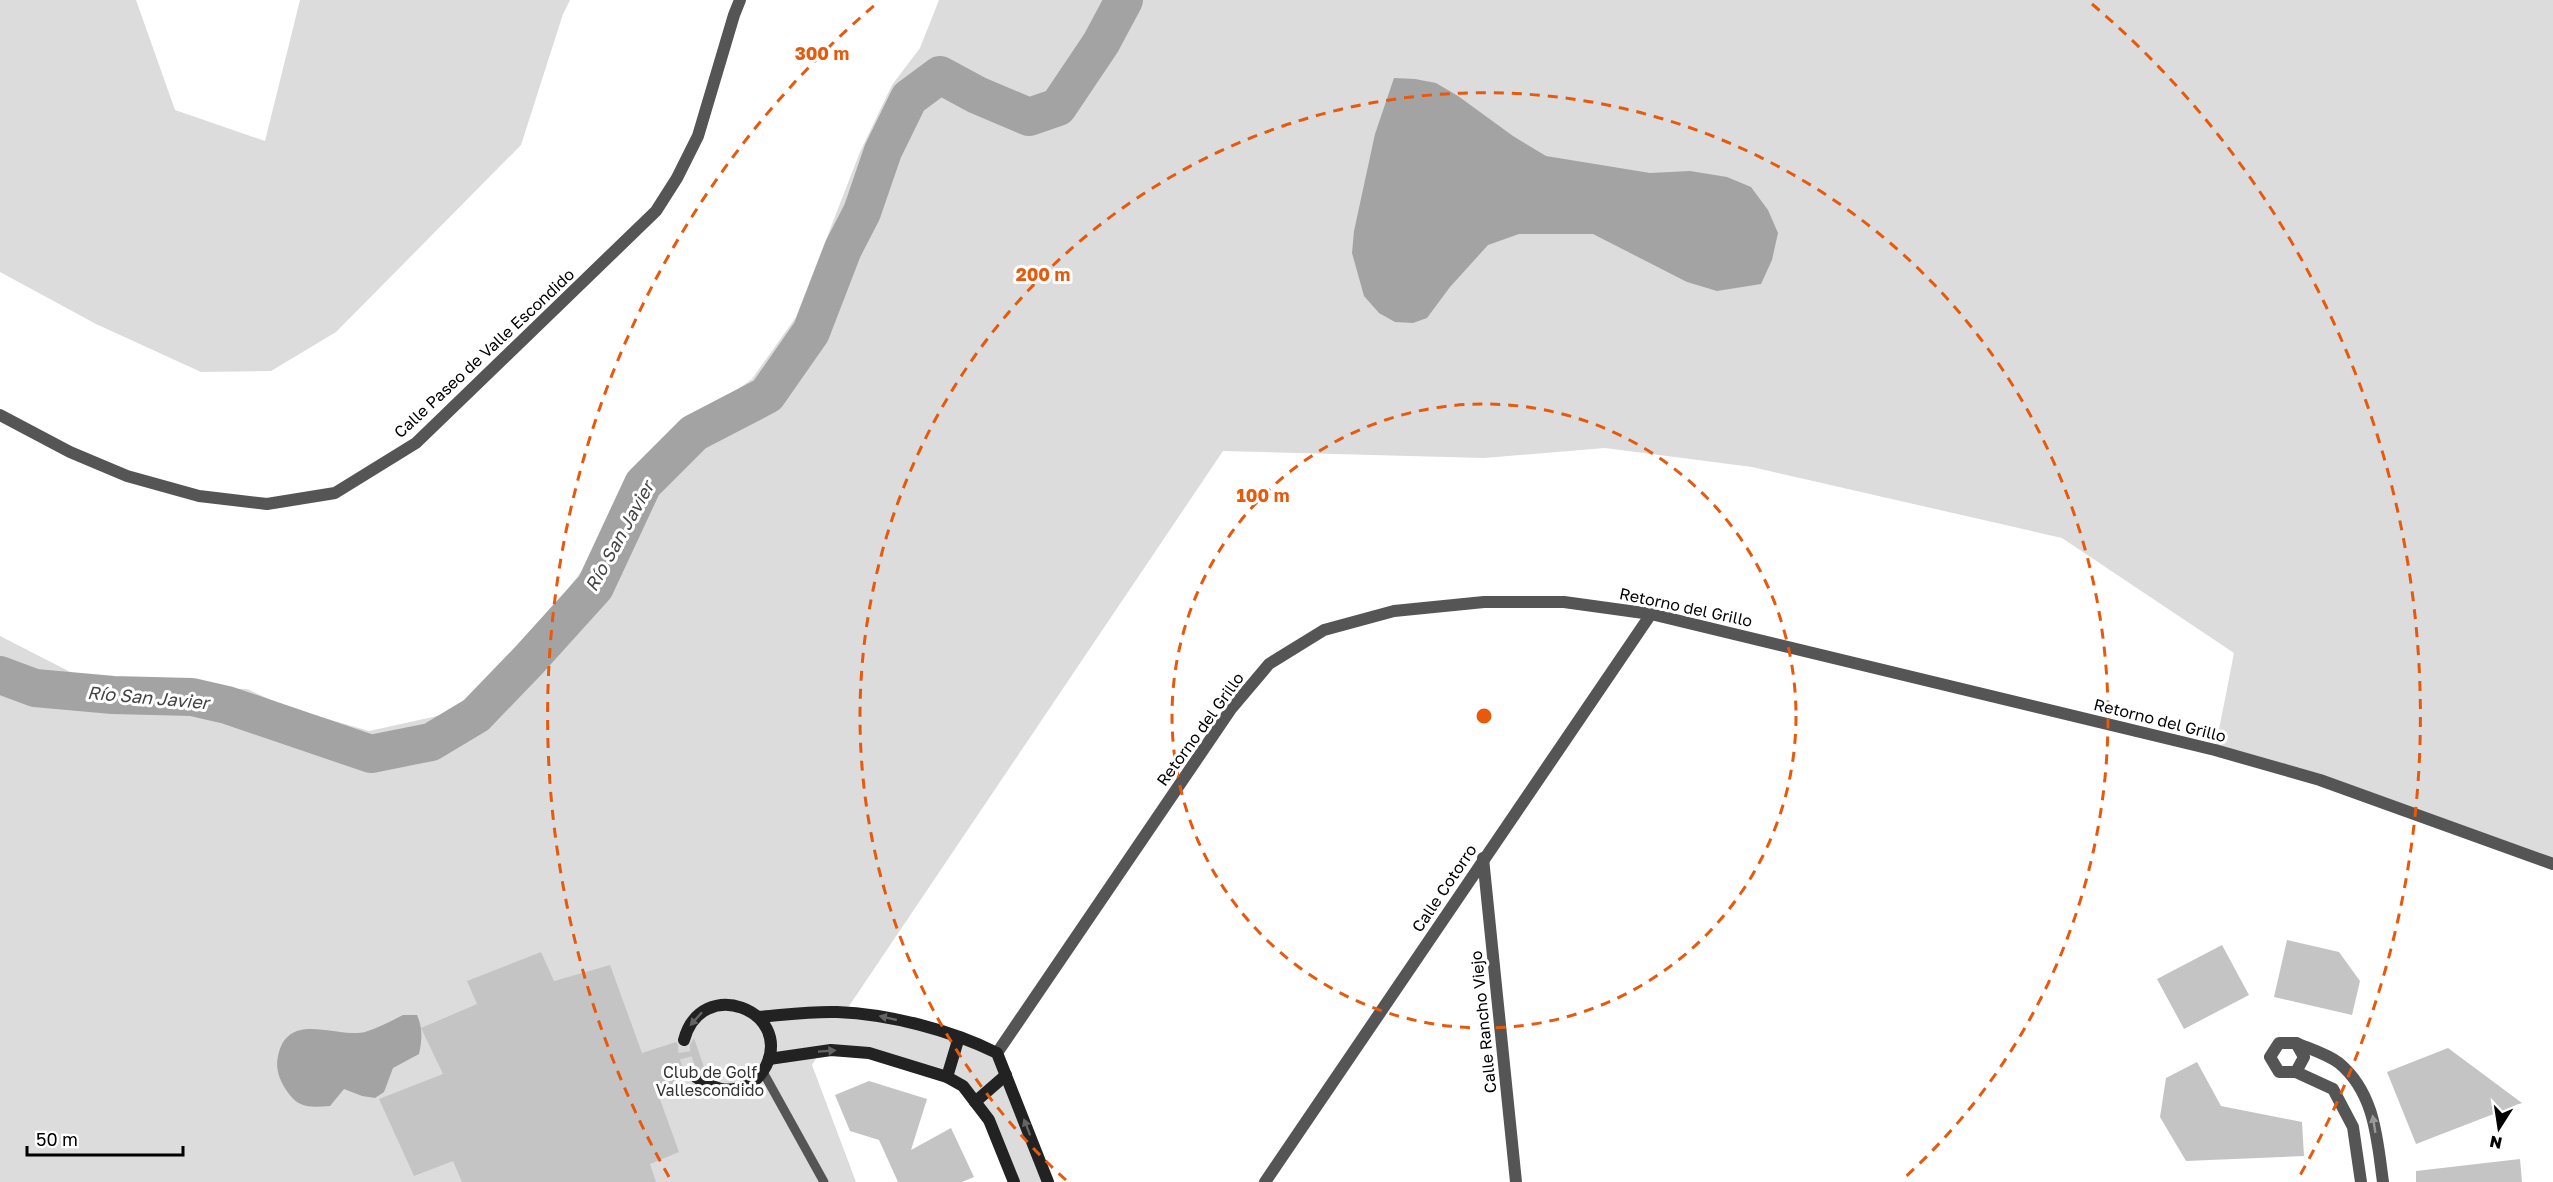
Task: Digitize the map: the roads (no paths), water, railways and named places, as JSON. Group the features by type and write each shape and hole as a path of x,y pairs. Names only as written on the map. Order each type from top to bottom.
{"street":[{"name":"Calle Paseo de Valle Escondido","path":"0,415 70,452 127,476 199,496 267,504 335,493 416,443 656,211 678,178 698,136 740,0"},
{"name":"Retorno del Grillo","path":"998,1053 1231,709 1269,664 1324,630 1394,611 1484,602 1564,602 1651,614 2215,750 2320,780 2553,864"},
{"name":"Calle Cotorro","path":"1266,1182 1483,858 1651,614"},
{"name":"Calle Rancho Viejo","path":"1483,858 1516,1182"},
{"path":"684,1040 692,1022 702,1011 716,1005 732,1004 746,1008 759,1017 770,1036 769,1059 763,1072 752,1083 738,1089 723,1090 708,1086 696,1077"},
{"path":"759,1017 846,1012 884,1016 959,1037 998,1053 1048,1182"},
{"path":"947,1077 959,1037"},
{"path":"2361,1182 2353,1127 2333,1089 2296,1072 2279,1072 2270,1057 2279,1043 2296,1043 2338,1062 2360,1085 2373,1114 2383,1182"},
{"path":"2296,1043 2304,1058 2296,1072"},
{"path":"769,1059 831,1050 869,1053 947,1077 963,1086 989,1120 1014,1182"},
{"path":"975,1101 1006,1075"}],"lane":[{"path":"763,1072 825,1182"}],"waterway":[{"name":"Río San Javier","path":"0,675 35,688 113,695 192,697 227,705 371,754 431,742 476,715 595,587 643,484 694,433 767,395 811,332 843,249 862,212 883,151 909,98 940,75 977,95 1029,117 1058,107 1101,43 1124,0"}],"tunnel":[{"path":"684,1040 686,1060 696,1077"}],"park label":[{"name":"Club de Golf Vallescondido","path":"710,1081"}]}
